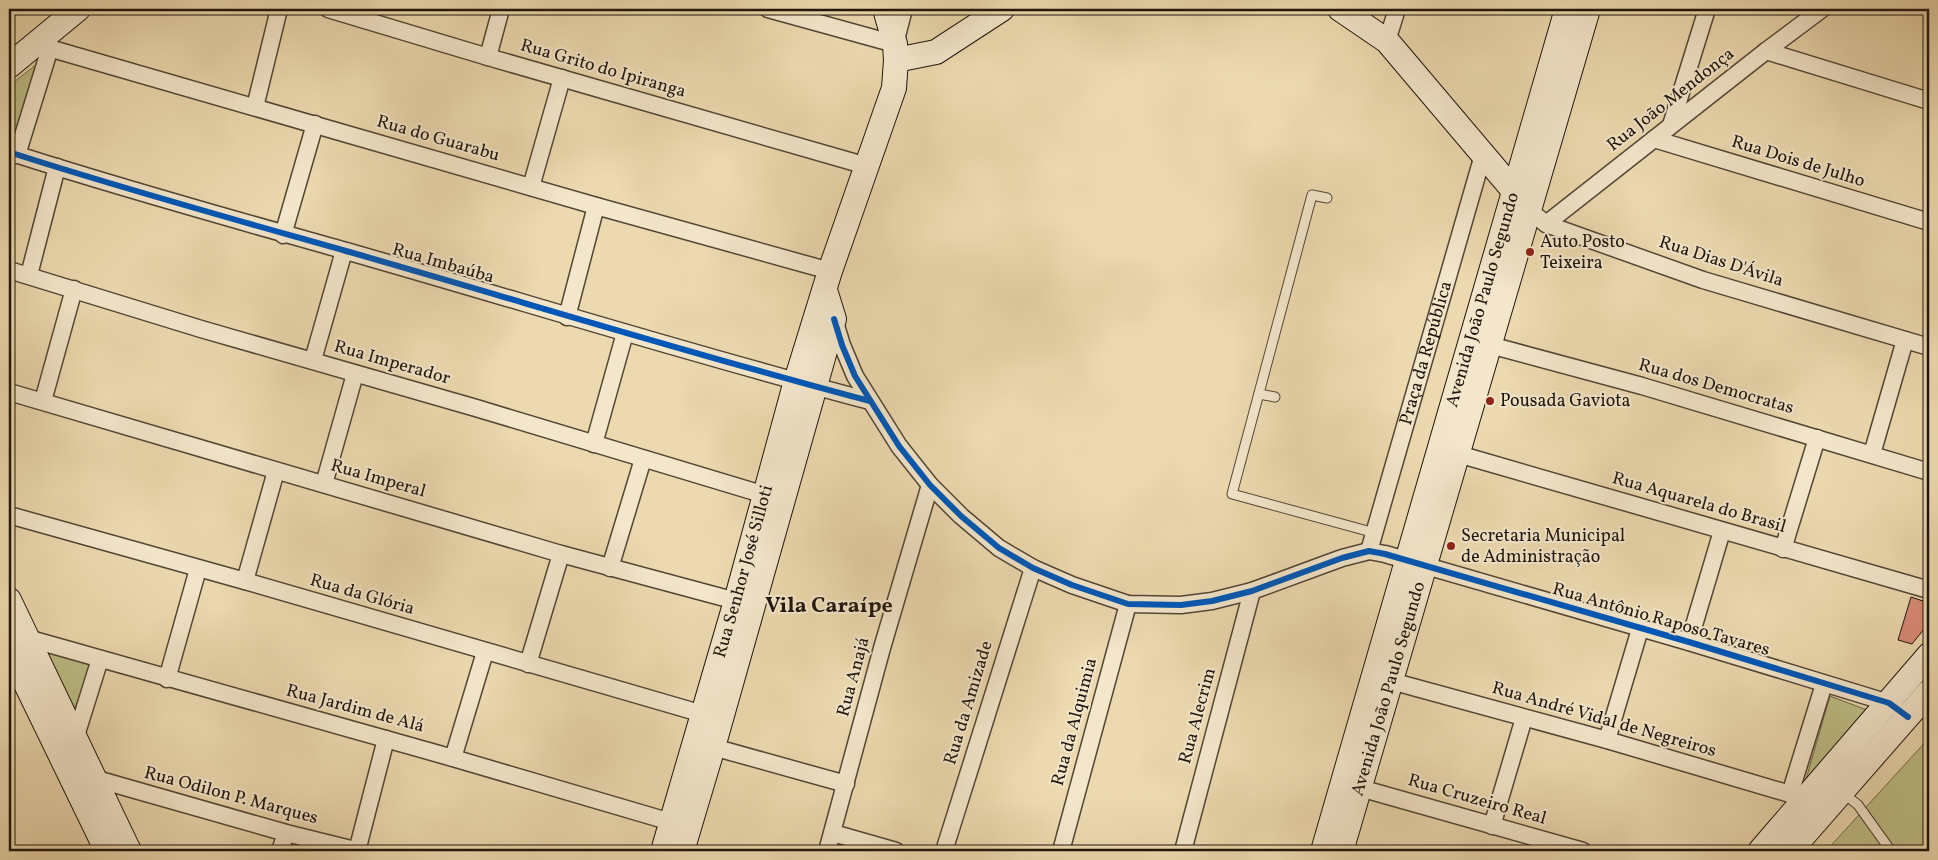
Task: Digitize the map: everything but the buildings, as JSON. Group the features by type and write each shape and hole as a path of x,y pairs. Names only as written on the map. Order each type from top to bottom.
{"street":[{"path":"9,66 43,46 78,9"},
{"path":"255,107 279,9"},
{"name":"Rua Grito do Ipiranga","path":"328,9 867,166"},
{"path":"488,57 501,9"},
{"path":"768,9 895,52 936,52 1002,9"},
{"path":"885,9 895,52"},
{"path":"895,52 904,9"},
{"path":"1340,9 1387,42 1538,217"},
{"path":"1387,42 1397,9"},
{"name":"Avenida João Paulo Segundo","path":"1341,851 1391,681 1416,563 1514,191 1567,9"},
{"name":"Avenida João Paulo Segundo","path":"1324,851 1416,563 1458,454 1490,345 1538,217 1588,9"},
{"path":"1671,125 1707,9"},
{"name":"Rua João Mendonça","path":"1538,217 1654,139 1820,10"},
{"path":"13,154 43,46"},
{"name":"Rua do Guarabu","path":"43,46 596,206 828,281"},
{"path":"1766,51 1929,101"},
{"name":"Rua Senhor José Silloti","path":"682,851 713,747 806,384 828,281 894,88 895,52"},
{"path":"531,187 562,78"},
{"path":"283,235 315,124"},
{"name":"Rua Dois de Julho","path":"1654,139 1929,222"},
{"name":"Rua Imbaúba","path":"13,154 566,317 870,401"},
{"name":"Praça da República","path":"1370,551 1484,155"},
{"path":"29,275 57,167"},
{"path":"566,317 596,206"},
{"name":"Rua Dias D'Ávila","path":"1538,217 1703,280 1929,347"},
{"path":"313,360 344,251"},
{"name":"Rua Imperador","path":"9,270 201,329 313,360 765,495"},
{"path":"828,281 834,319 855,376 899,446 930,485 961,516 999,548 1033,568 1072,585 1128,604 1181,605 1212,601 1252,591 1342,558 1370,551 1416,563"},
{"path":"43,401 74,289"},
{"name":"Rua Senhor José Silloti","path":"663,851 765,495 806,384 834,319"},
{"path":"594,444 625,333"},
{"path":"1872,454 1905,340"},
{"name":"Rua dos Democratas","path":"1490,345 1642,386 1929,472"},
{"path":"324,484 355,374"},
{"name":"Rua Imperal","path":"9,392 560,554 736,600"},
{"path":"1784,548 1818,438"},
{"name":"Rua Aquarela do Brasil","path":"1458,454 1929,590"},
{"path":"610,568 643,459"},
{"path":"245,581 276,470"},
{"name":"Rua Anajá","path":"827,851 882,648 930,485"},
{"name":"Rua da Glória","path":"9,516 245,581 703,714"},
{"path":"1689,642 1722,531"},
{"path":"528,664 560,554"},
{"name":"Rua Antônio Raposo Tavares","path":"1416,563 1689,642 1889,703"},
{"name":"Rua da Amizade","path":"944,851 1033,568"},
{"path":"167,679 198,569"},
{"name":"Rua Alecrim","path":"1182,851 1252,591"},
{"path":"9,600 18,643 119,850"},
{"name":"Rua da Alquimia","path":"1060,851 1128,604"},
{"path":"1607,740 1640,628"},
{"path":"18,643 75,739 93,778 119,850"},
{"name":"Rua Jardim de Alá","path":"18,643 100,659 453,758 671,822"},
{"path":"453,758 485,652"},
{"path":"1760,851 1796,800 1889,703 1929,655"},
{"path":"75,739 100,659"},
{"name":"Rua André Vidal de Negreiros","path":"1391,681 1607,740 1796,800"},
{"path":"1796,800 1824,684"},
{"path":"1790,851 1929,692"},
{"path":"1889,703 1908,717"},
{"path":"1492,826 1524,718"},
{"path":"358,851 386,739"},
{"path":"713,747 846,784"},
{"name":"Rua Odilon P. Marques","path":"93,778 286,833 358,851"},
{"name":"Rua Cruzeiro Real","path":"1360,788 1492,826 1544,846 1583,851"},
{"path":"280,851 286,833"},
{"path":"833,833 896,851"}],"lane":[{"path":"1327,198 1312,195 1232,494 1375,533"},
{"path":"1259,394 1275,397"},
{"path":"1842,792 1858,806 1891,851"}],"green space":[{"path":"37,64 12,142 9,141 9,86"},
{"path":"44,649 92,663 73,713"},
{"path":"1830,696 1867,710 1804,786"},
{"path":"1929,738 1929,851 1826,851"}],"cycle path":[{"path":"9,152 177,203 673,347 870,401"},
{"path":"834,319 855,376 899,446 930,485 961,516 999,548 1033,568 1072,585 1128,604 1181,605 1212,601 1252,591 1342,558 1369,551 1689,642 1889,703 1908,717"}],"place":[{"name":"Auto Posto Teixeira","path":"1530,252"},
{"name":"Pousada Gaviota","path":"1490,401"},
{"name":"Secretaria Municipal de Administração","path":"1451,546"}],"district":[{"name":"Vila Caraípe","path":"829,606"}]}
